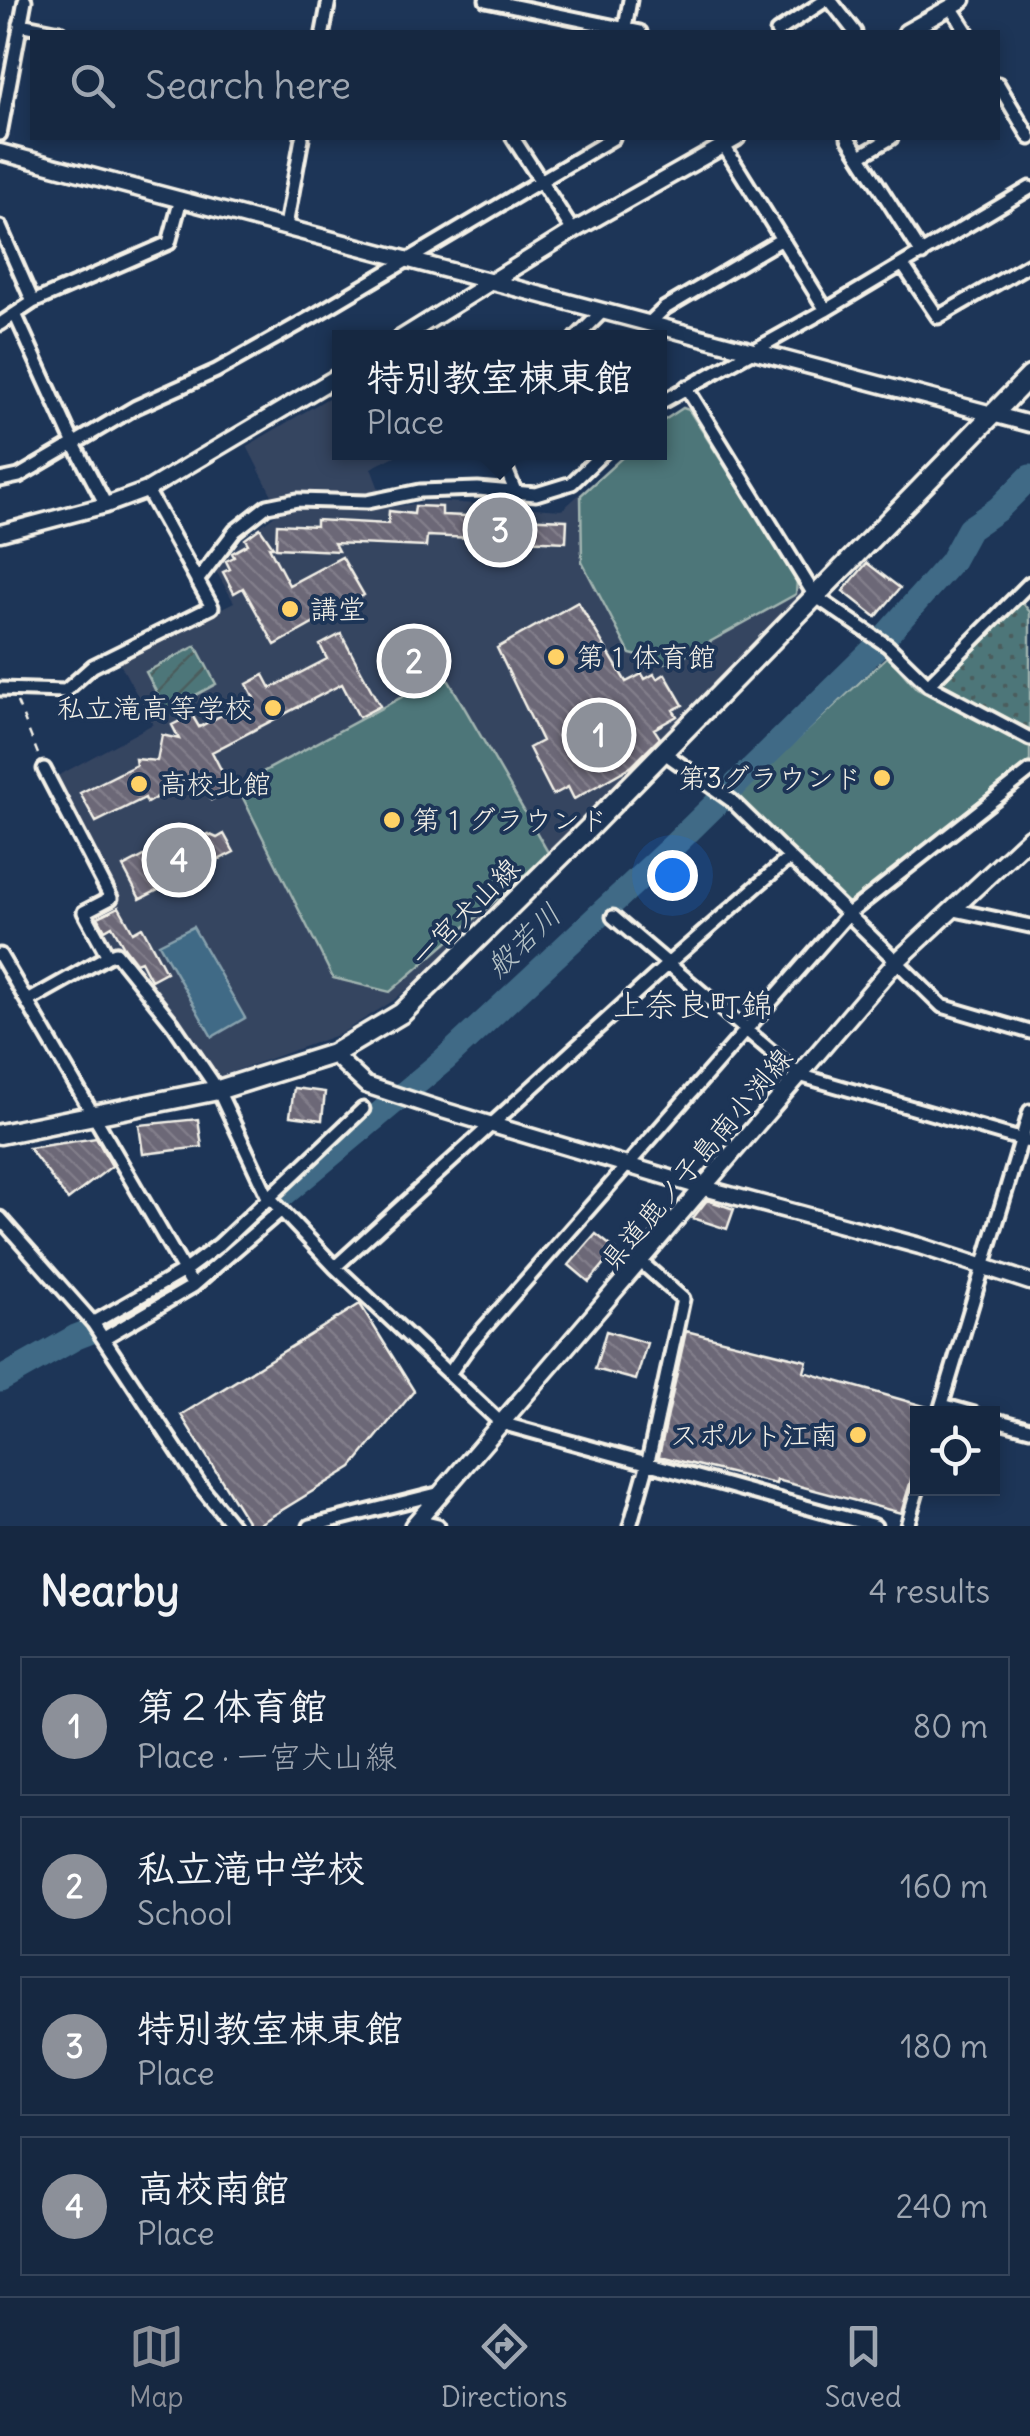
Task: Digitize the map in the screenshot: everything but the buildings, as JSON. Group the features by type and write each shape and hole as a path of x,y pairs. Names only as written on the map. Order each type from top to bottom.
{"main road":[{"name":"一宮犬山線","path":"0,1134 218,1090 333,1054 402,1013 1030,376"},
{"name":"県道鹿ノ子島南小渕線","path":"416,1523 895,962 1030,837"}],"street":[{"path":"0,134 25,0"},
{"path":"323,30 329,0"},
{"path":"486,0 632,30"},
{"path":"624,28 630,0"},
{"path":"780,30 828,0 853,30"},
{"path":"910,30 957,4 965,30"},
{"path":"20,24 50,30"},
{"path":"1000,87 1030,138"},
{"path":"286,226 302,140"},
{"path":"514,140 573,232"},
{"path":"0,480 19,476 136,407 216,371 610,140"},
{"path":"414,330 726,140 826,310"},
{"path":"849,140 922,254"},
{"path":"860,156 888,140"},
{"path":"0,152 1030,424"},
{"path":"667,398 754,352 1030,188"},
{"path":"0,324 33,302 169,244 181,199"},
{"path":"0,227 33,302"},
{"path":"648,324 665,308 782,239"},
{"path":"903,265 938,317 1030,264"},
{"path":"584,330 602,312"},
{"path":"15,314 106,505"},
{"path":"0,533 147,490 332,379"},
{"path":"686,387 815,596 888,646 928,685 1030,739"},
{"path":"502,460 515,491"},
{"path":"197,582 236,532 268,506 298,500 367,502 420,491 536,494 572,482 595,460"},
{"path":"6,690 65,690 93,666 212,607 147,490"},
{"path":"928,685 1030,583"},
{"path":"663,752 727,797 942,1006 1030,1032"},
{"path":"44,769 111,898 84,912 108,956"},
{"path":"449,1374 470,1344 624,1164 846,915 1030,771"},
{"path":"335,1267 789,858"},
{"path":"951,908 1030,926"},
{"path":"613,917 799,1075 1026,1141"},
{"path":"28,1001 116,953 173,1024 218,1090 280,1211 501,1423 874,1526"},
{"path":"0,955 193,1286"},
{"path":"333,1054 366,1085 1030,1282"},
{"path":"92,1323 184,1271 219,1245 363,1108"},
{"path":"941,1406 982,1265 1026,1141 1030,1110"},
{"path":"104,1338 193,1286 280,1211"},
{"path":"0,1218 104,1338 202,1488 232,1526"},
{"path":"630,1526 683,1299 641,1262"},
{"path":"1000,1420 1030,1429"},
{"path":"310,1526 441,1494"},
{"path":"907,1526 916,1496"},
{"path":"416,1523 438,1526"}],"path":[{"path":"6,690 44,769"}],"shaded area":[{"path":"332,396 332,460 387,460 371,468 386,508 433,501 562,510 617,460 667,460 667,417 685,406 691,408 804,583 806,598 676,740 457,947 393,1001 340,1034 218,1077 158,998 110,951 87,914 113,901 54,778 153,724 118,660 234,602 216,571 242,540 280,511 247,446"},
{"path":"193,927 245,1018 212,1037 159,944"}],"green space":[{"path":"683,408 689,410 797,579 796,594 670,664 630,654 582,562 581,495 619,460 667,460 667,418"},
{"path":"1021,601 1030,612 1030,732 939,683"},
{"path":"196,646 216,684 166,711 146,672"},
{"name":"第3グラウンド","path":"888,656 917,689 1030,746 1030,761 847,904 737,795"},
{"name":"第１グラウンド","path":"439,677 449,681 549,854 390,992 333,978 237,786"}],"waterway":[{"name":"般若川","path":"0,1380 76,1337 112,1323 174,1286 444,1060 670,849 875,648 951,562 969,529 998,509 1030,477"}],"place":[{"name":"特別教室棟東館","path":"500,530"},
{"name":"講堂","path":"290,609"},
{"name":"第１体育館","path":"556,657"},
{"name":"私立滝中学校","path":"414,661"},
{"name":"私立滝高等学校","path":"273,708"},
{"name":"第２体育館","path":"599,735"},
{"name":"第3グラウンド","path":"882,778"},
{"name":"高校北館","path":"139,784"},
{"name":"第１グラウンド","path":"392,820"},
{"name":"高校南館","path":"179,860"},
{"name":"スポルト江南","path":"858,1435"}],"district":[{"name":"上奈良町錦","path":"693,1004"}]}
